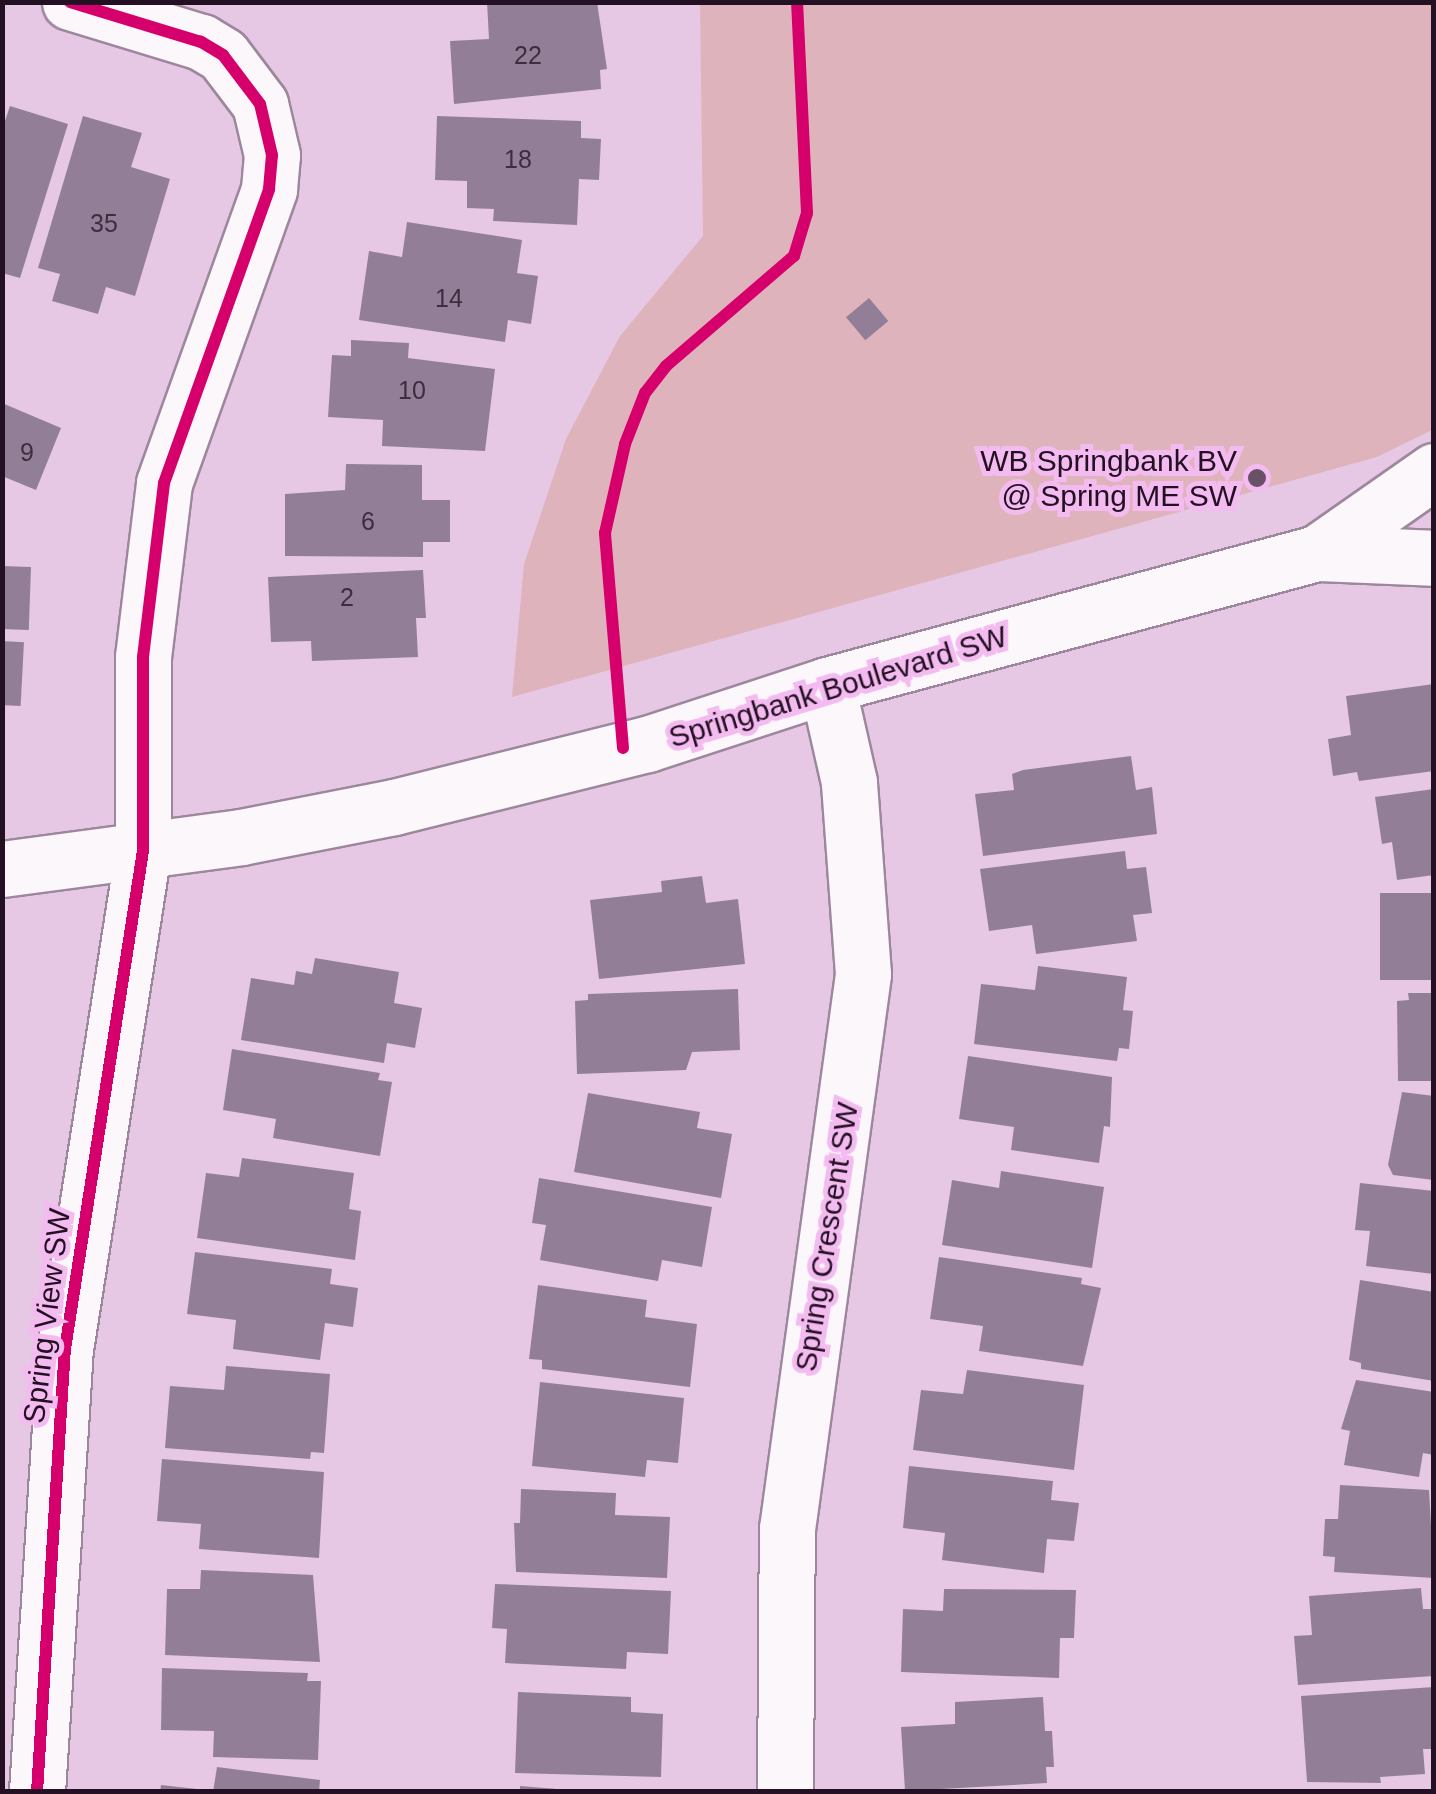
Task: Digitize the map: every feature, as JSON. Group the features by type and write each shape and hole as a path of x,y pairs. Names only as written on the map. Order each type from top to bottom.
{"street":[{"name":"Spring View SW","path":"37,1792 65,1349 144,851 143,657 164,483 268,189 272,155 260,104 222,56 201,42 70,2"},
{"name":"Springbank Boulevard SW","path":"1317,552 1434,471"},
{"name":"Springbank Boulevard SW","path":"2,870 144,851 394,807 647,744 827,685 1317,552 1434,558"},
{"name":"Spring Crescent SW","path":"785,1792 787,1529 863,974 849,782 827,685"}],"shaded area":[{"path":"700,3 1433,3 1434,429 1377,457 512,697 524,564 566,439 620,336 703,236"}],"building":[{"path":"487,2 597,2 607,69 600,70 601,89 454,104 450,41 489,39"},
{"path":"10,106 68,124 20,278 2,273 2,130"},
{"path":"83,116 142,133 131,167 170,179 135,296 106,287 98,314 52,301 60,274 38,268"},
{"path":"437,116 581,121 581,138 601,139 599,180 579,179 577,225 493,221 494,209 467,208 467,181 435,180"},
{"path":"407,222 522,240 517,273 538,276 531,324 508,320 505,342 359,320 369,251 402,257"},
{"path":"869,298 888,321 865,340 846,317"},
{"path":"351,340 409,343 408,358 495,369 485,451 382,446 383,420 328,417 332,355 351,356"},
{"path":"2,403 61,428 36,490 2,476"},
{"path":"346,464 422,465 422,500 450,500 450,542 423,542 423,557 285,556 285,494 345,490"},
{"path":"2,566 31,567 29,630 2,629"},
{"path":"423,570 426,618 416,618 418,657 312,661 311,641 271,642 268,577"},
{"path":"2,641 24,642 21,706 2,705"},
{"path":"1434,684 1434,771 1359,781 1357,772 1333,776 1328,739 1351,735 1346,696"},
{"path":"1131,756 1136,790 1152,787 1157,834 983,856 975,794 1014,790 1012,774 1023,770"},
{"path":"1434,789 1434,875 1397,880 1392,842 1382,844 1375,797"},
{"path":"1125,851 1127,869 1146,867 1152,913 1133,915 1137,941 1036,954 1032,925 989,931 980,869"},
{"path":"702,876 706,903 738,899 745,964 599,979 590,900 662,892 661,881"},
{"path":"1380,893 1434,893 1434,980 1380,980"},
{"path":"315,958 399,972 394,1003 422,1008 415,1048 387,1043 384,1063 241,1040 251,978 294,985 296,971 312,974"},
{"path":"1038,966 1127,977 1123,1010 1133,1011 1129,1049 1119,1048 1117,1061 974,1044 981,984 1035,990"},
{"path":"738,989 740,1050 692,1052 686,1070 577,1074 575,1001 588,1000 588,994"},
{"path":"1408,993 1434,993 1434,1081 1398,1081 1397,1001 1409,1000"},
{"path":"232,1049 380,1073 378,1080 392,1082 380,1156 273,1138 276,1119 223,1110"},
{"path":"968,1056 1112,1077 1110,1127 1104,1126 1099,1163 1011,1150 1014,1127 959,1119"},
{"path":"1402,1092 1434,1096 1434,1180 1393,1175 1388,1165"},
{"path":"588,1093 700,1112 697,1128 732,1134 721,1198 574,1172"},
{"path":"242,1158 354,1173 349,1209 361,1211 355,1260 197,1238 206,1173 239,1177"},
{"path":"1001,1171 1104,1187 1092,1268 942,1245 952,1180 999,1188"},
{"path":"539,1178 712,1207 702,1267 662,1260 658,1281 540,1260 546,1225 532,1223"},
{"path":"1360,1183 1434,1191 1434,1274 1366,1266 1370,1231 1355,1230"},
{"path":"195,1252 332,1269 330,1284 358,1288 353,1327 325,1323 320,1360 233,1349 236,1320 187,1314"},
{"path":"939,1257 1082,1278 1081,1284 1101,1288 1083,1366 979,1351 983,1326 930,1319"},
{"path":"1360,1280 1434,1292 1434,1381 1361,1369 1361,1363 1349,1360"},
{"path":"538,1285 647,1300 645,1317 697,1324 690,1387 542,1369 542,1360 529,1359"},
{"path":"226,1366 330,1374 324,1453 311,1452 310,1459 165,1448 170,1386 224,1390"},
{"path":"967,1370 1084,1385 1074,1470 913,1450 921,1390 963,1394"},
{"path":"1356,1380 1434,1392 1434,1455 1423,1453 1419,1477 1344,1465 1350,1431 1341,1429"},
{"path":"540,1382 684,1398 678,1463 647,1460 645,1477 532,1466"},
{"path":"162,1459 324,1472 319,1558 199,1549 201,1524 157,1521"},
{"path":"909,1466 1053,1481 1051,1500 1079,1503 1074,1541 1047,1539 1044,1573 942,1560 945,1533 903,1528"},
{"path":"1340,1485 1429,1490 1434,1578 1334,1572 1335,1557 1323,1556 1325,1519 1338,1519"},
{"path":"521,1489 616,1493 615,1515 670,1517 667,1578 516,1572 514,1523 520,1523"},
{"path":"201,1570 313,1575 320,1662 165,1655 167,1589 200,1589"},
{"path":"495,1584 671,1591 668,1654 627,1652 626,1669 505,1663 507,1629 492,1628"},
{"path":"1421,1588 1423,1609 1434,1609 1434,1676 1298,1685 1294,1636 1312,1635 1309,1596"},
{"path":"944,1589 1076,1590 1074,1638 1060,1638 1059,1678 901,1672 903,1609 943,1611"},
{"path":"162,1668 308,1673 307,1681 321,1681 318,1760 213,1757 214,1731 161,1730"},
{"path":"1434,1687 1434,1749 1423,1749 1425,1774 1380,1777 1381,1783 1307,1782 1301,1696"},
{"path":"518,1692 631,1697 631,1712 663,1714 661,1777 515,1773"},
{"path":"1043,1697 1045,1731 1052,1731 1054,1767 1046,1767 1047,1783 905,1791 901,1727 955,1724 955,1702"},
{"path":"217,1767 320,1780 319,1792 213,1792"},
{"path":"161,1785 197,1789 197,1792 160,1792"},
{"path":"520,1786 557,1789 557,1792 520,1792"}],"cycle path":[{"path":"37,1792 65,1349 143,851 143,657 164,483 269,189 272,155 260,104 223,55 201,42 70,2"},
{"path":"623,748 605,533 625,444 645,393 666,366 794,256 807,213 797,2"}],"place":[{"name":"WB Springbank BV @ Spring ME SW","path":"1257,478"}]}
